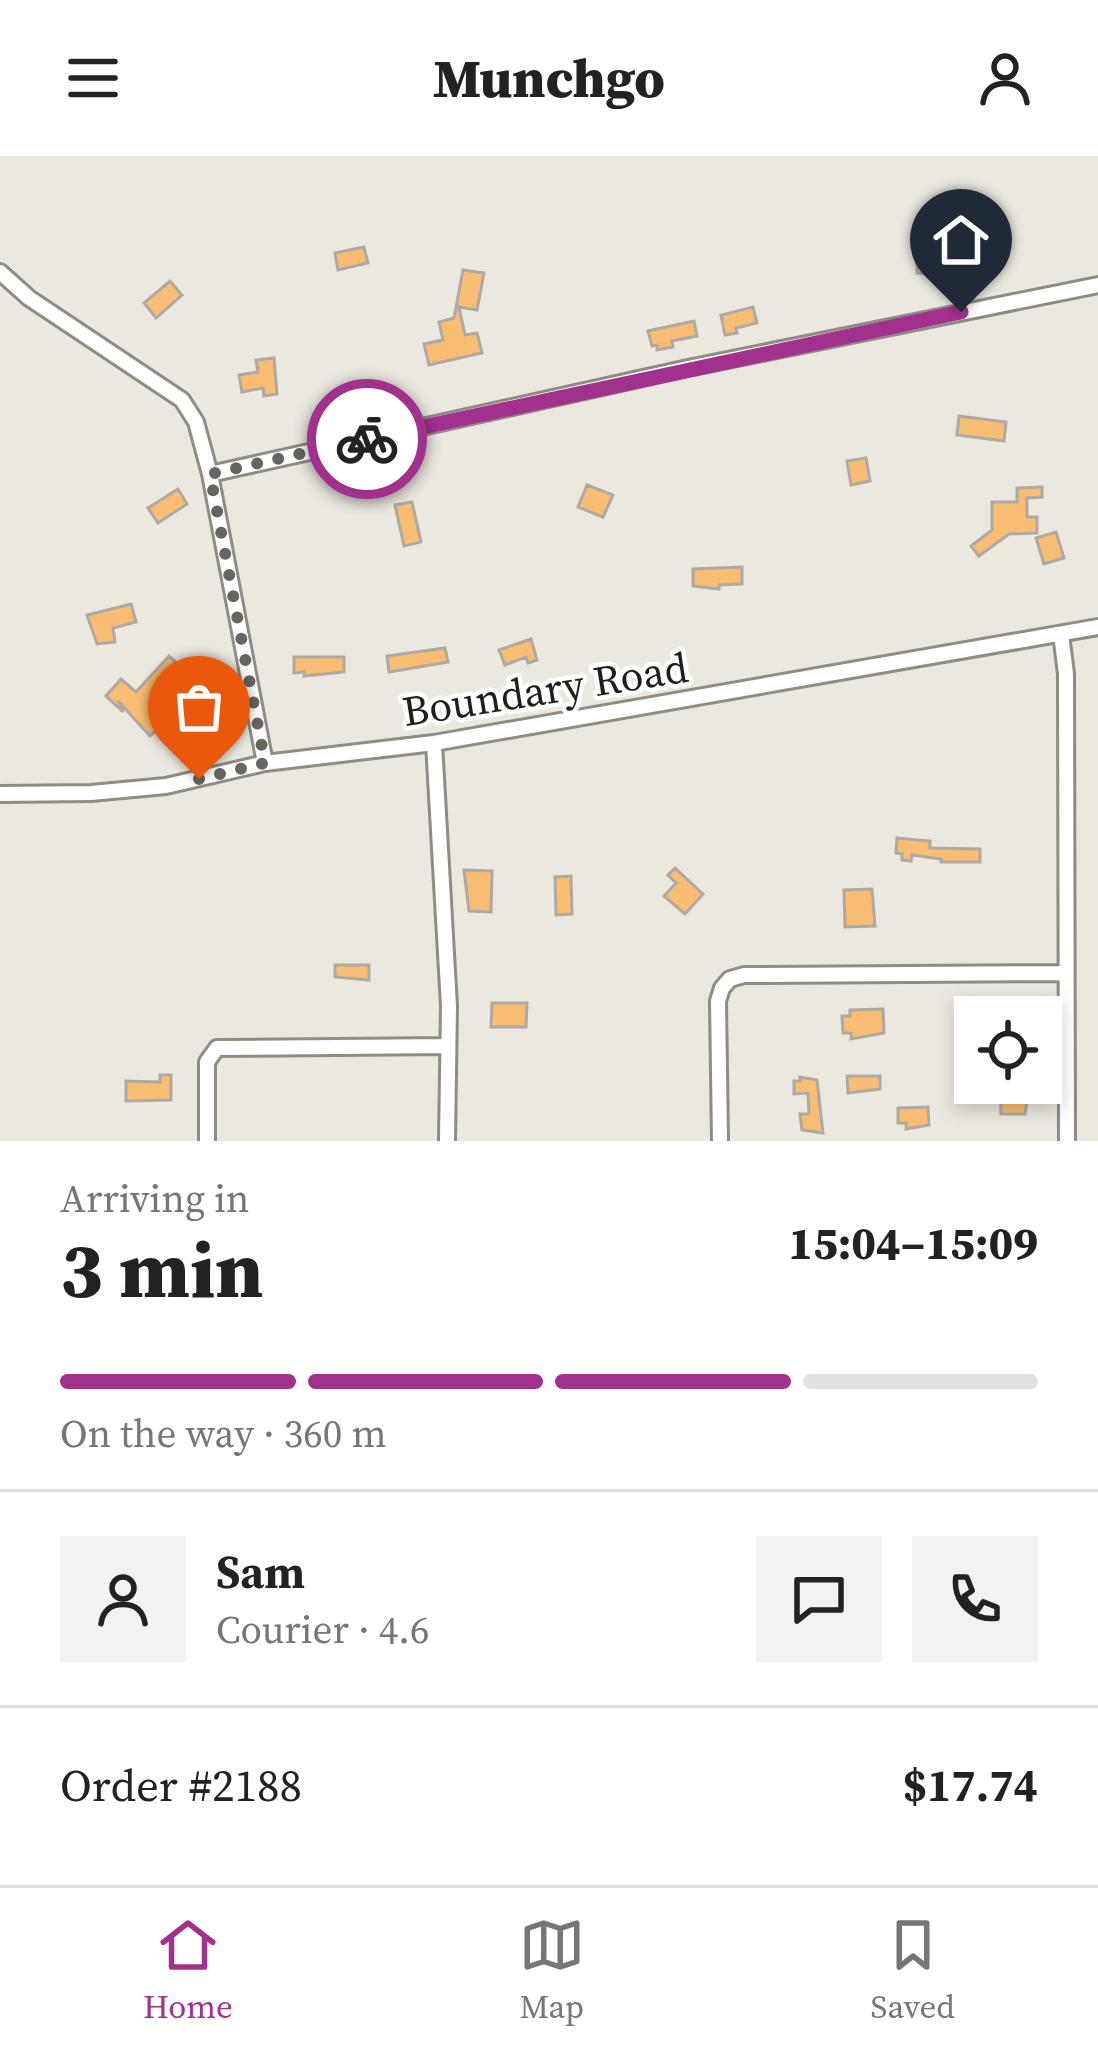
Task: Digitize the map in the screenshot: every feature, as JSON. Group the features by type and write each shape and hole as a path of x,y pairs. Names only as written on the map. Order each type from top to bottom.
{"street":[{"path":"0,272 29,298 182,400 196,422 265,763"},
{"path":"210,474 688,368 1098,285"},
{"name":"Boundary Road","path":"0,794 166,787 265,763 434,743 1098,627"},
{"path":"1061,634 1066,674 1067,1141"},
{"path":"434,743 449,1006 447,1141"},
{"path":"720,1141 718,1001 730,979 790,973 1065,973"},
{"path":"207,1141 207,1062 217,1048 446,1046"}],"building":[{"path":"364,247 368,263 338,270 335,253"},
{"path":"952,258 953,272 946,276 917,273 917,259"},
{"path":"463,270 484,273 477,310 459,307 465,335 477,333 482,353 429,365 424,344 443,340 439,322 454,318"},
{"path":"170,281 182,295 156,318 144,303"},
{"path":"753,307 757,323 725,335 721,315"},
{"path":"694,321 697,336 672,341 673,347 657,350 657,345 652,346 648,331"},
{"path":"274,358 277,394 264,396 263,388 242,392 239,375 258,372 256,360"},
{"path":"959,416 1006,422 1004,441 957,435"},
{"path":"866,458 870,481 851,485 847,461"},
{"path":"587,485 613,495 603,517 578,507"},
{"path":"1042,487 1042,497 1027,498 1027,517 1037,517 1037,533 1009,534 979,556 971,546 992,530 992,502 1017,502 1017,488"},
{"path":"178,489 187,504 158,523 148,508"},
{"path":"412,502 421,542 404,546 395,505"},
{"path":"1056,532 1064,558 1044,564 1036,538"},
{"path":"742,567 742,584 719,585 719,589 693,586 693,569"},
{"path":"131,604 136,622 113,628 115,642 97,644 87,615"},
{"path":"531,639 537,660 528,663 526,657 505,665 499,650"},
{"path":"445,648 448,662 389,672 387,656"},
{"path":"169,656 191,676 182,687 187,692 177,703 169,695 154,711 164,724 150,736 118,701 123,712 106,696 121,679 136,692"},
{"path":"294,657 344,657 344,672 294,673"},
{"path":"897,838 930,841 930,848 980,849 980,862 941,862 912,855 911,861 902,860 902,854 896,853"},
{"path":"675,868 703,894 685,914 664,896 676,883 668,875"},
{"path":"464,870 492,871 491,912 469,911"},
{"path":"571,876 572,914 556,915 555,877"},
{"path":"872,889 875,926 845,927 844,890"},
{"path":"335,965 369,965 369,980 335,977"},
{"path":"492,1003 527,1003 526,1027 491,1027"},
{"path":"883,1009 884,1033 851,1039 851,1033 843,1033 842,1016 850,1016 850,1010"},
{"path":"160,1075 171,1075 171,1100 126,1101 126,1081 160,1082"},
{"path":"847,1076 880,1076 880,1089 848,1093"},
{"path":"800,1077 817,1080 823,1133 802,1130 800,1114 809,1114 808,1093 794,1094 794,1081"},
{"path":"1001,1104 1027,1104 1025,1114 1001,1114"},
{"path":"928,1107 929,1125 906,1129 906,1123 898,1123 898,1108"}],"way so far":[{"path":"199,779 265,763 210,474 367,439"}],"route":[{"path":"367,439 961,312"}]}
